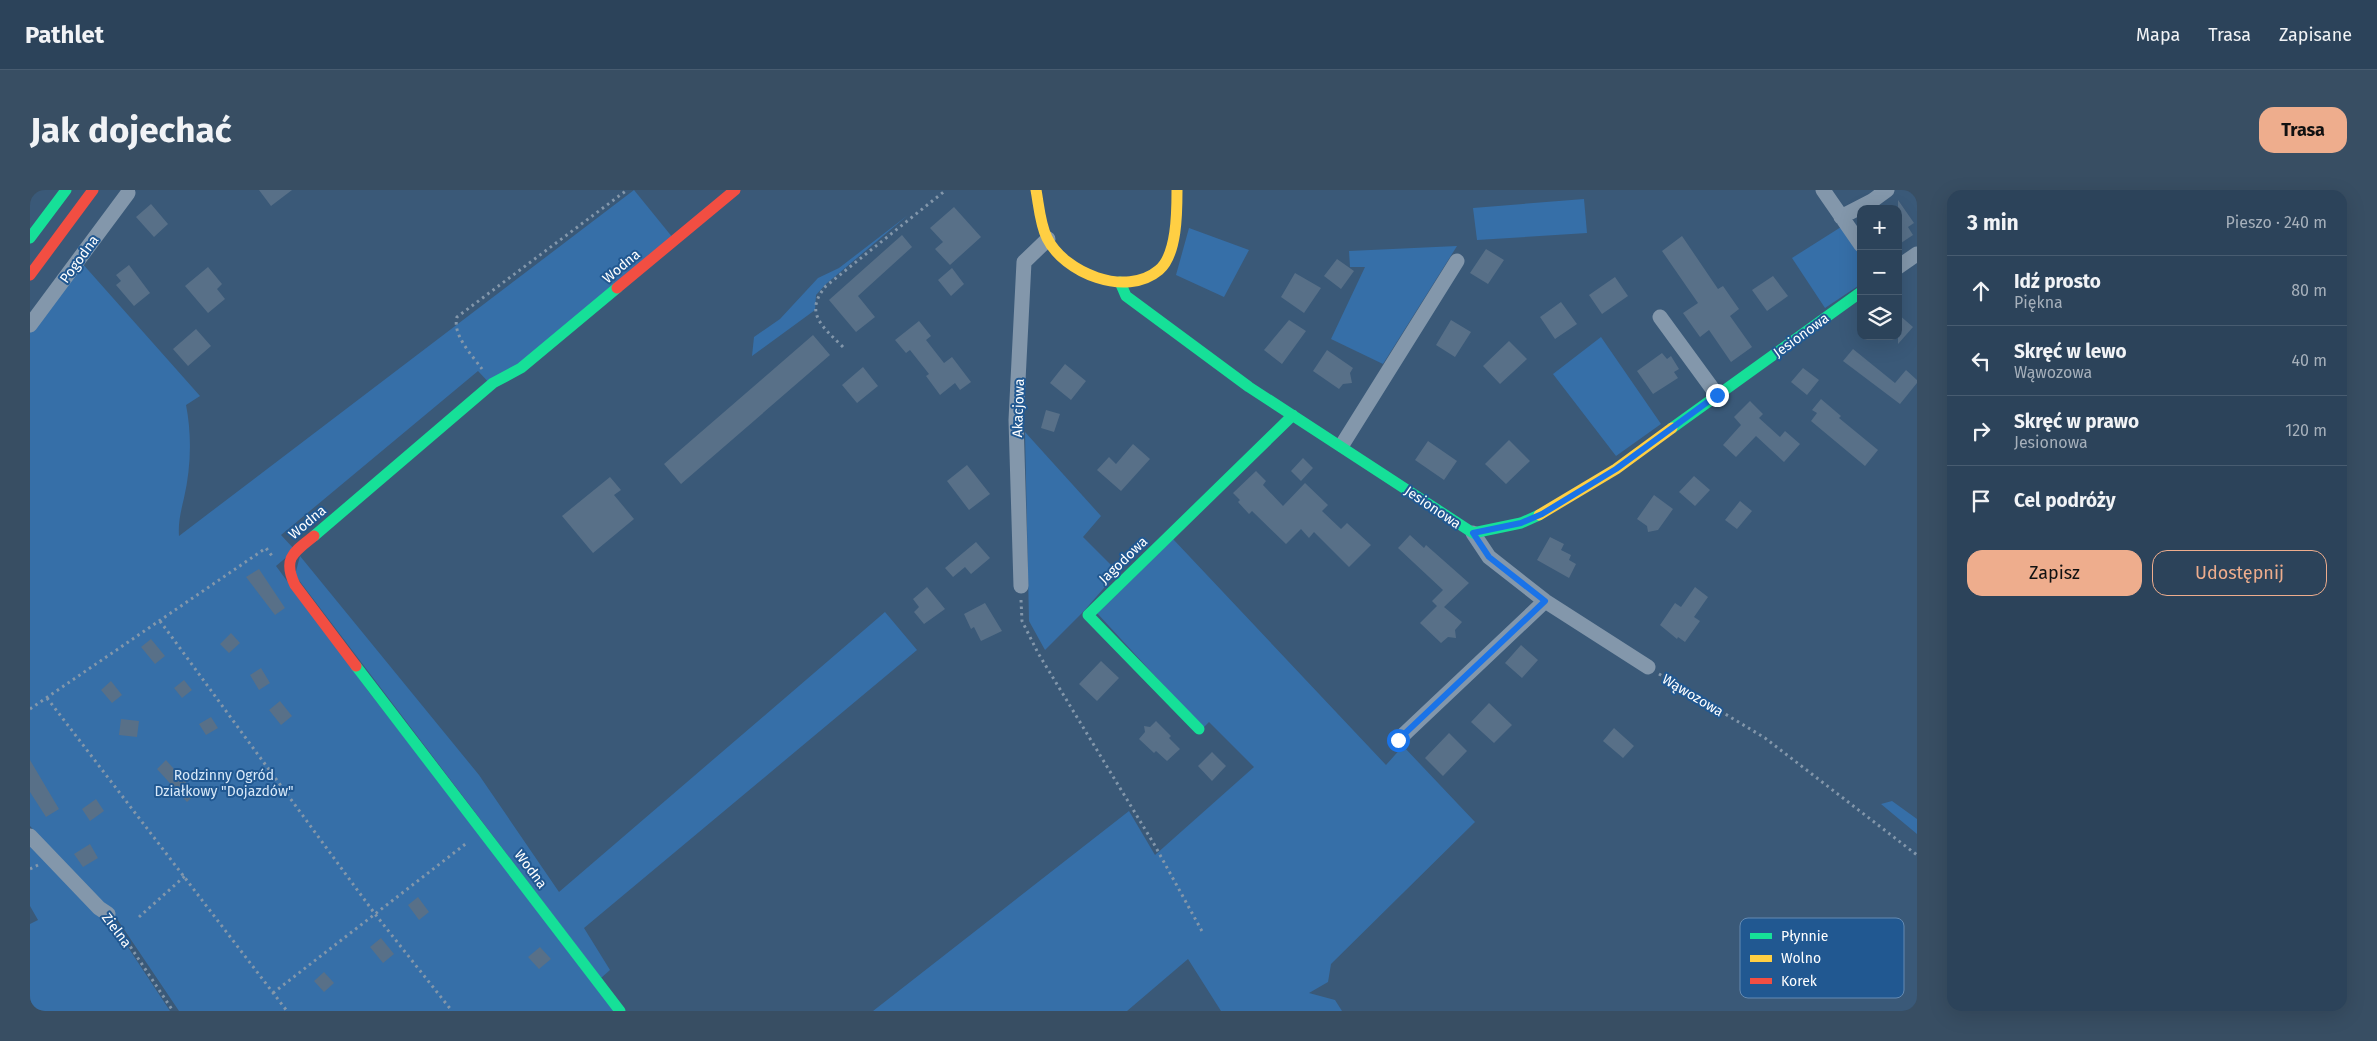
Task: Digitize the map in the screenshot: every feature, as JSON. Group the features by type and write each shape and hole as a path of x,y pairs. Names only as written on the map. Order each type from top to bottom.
{"street":[{"path":"30,238 66,190"},
{"path":"30,275 93,190"},
{"name":"Wodna","path":"620,1011 484,830 295,585 288,571 288,563 292,554 493,383 521,368 735,190"},
{"path":"1036,190 1048,239 1069,263 1096,277 1120,282 1148,278 1160,270 1167,260 1177,217 1177,190"},
{"path":"1823,190 1857,240"},
{"path":"1841,217 1872,201 1887,190"},
{"name":"Pogodna","path":"30,325 127,191"},
{"name":"Akacjowa","path":"1020,586 1016,420 1024,262 1048,239"},
{"path":"1902,264 1917,254"},
{"path":"1342,445 1457,261"},
{"name":"Jesionowa","path":"1120,282 1126,296 1249,387 1342,445 1473,533 1521,523 1542,514 1616,469 1857,295"},
{"path":"1660,317 1717,395"},
{"name":"Jagodowa","path":"1198,730 1088,615 1293,414"},
{"name":"Wąwozowa","path":"1473,533 1489,557 1545,601 1648,667"},
{"path":"1398,740 1545,601"},
{"name":"Zielna","path":"30,836 99,908 108,914"}],"path":[{"path":"493,383 464,344 455,324 457,317 627,190"},
{"path":"843,347 819,322 816,314 817,296 826,286 946,190"},
{"path":"30,710 266,548 277,564 292,554"},
{"path":"1020,586 1022,621 1038,652 1154,844 1203,933"},
{"path":"160,621 375,914 452,1011"},
{"name":"Wąwozowa","path":"1648,667 1765,738 1917,855"},
{"path":"47,698 287,1011"},
{"path":"273,993 484,830"},
{"path":"139,917 185,876"},
{"name":"Zielna","path":"108,914 173,1011"}],"green space":[{"name":"Rodzinny Ogród Działkowy \"Dojazdów\"","path":"634,190 673,238 493,387 478,371 281,535 295,550 276,566 369,692 617,1011 179,1011 117,919 30,826 30,331 81,262 200,396 186,405 190,440 189,463 180,517 179,536"},
{"path":"1584,199 1587,233 1477,240 1473,208"},
{"path":"908,215 826,284 816,295 815,310 752,356 754,337 780,319 818,278 839,268"},
{"path":"1841,227 1857,251 1857,287 1825,308 1792,258"},
{"path":"1189,228 1249,250 1224,297 1176,275"},
{"path":"1457,246 1383,364 1331,339 1365,267 1350,267 1349,251"},
{"path":"1601,337 1661,424 1616,456 1553,374"},
{"path":"1025,432 1101,516 1083,537 1118,572 1082,613 1045,650 1029,621"},
{"path":"1173,539 1386,765 1403,746 1475,822 1331,964 1328,982 1309,993 1335,1000 1342,1011 1221,1011 1188,959 1127,1011 873,1011 1129,811 1155,855 1254,767 1209,722 1203,728 1097,613"},
{"path":"300,556 479,775 559,892 885,612 917,650 584,928 610,970 601,978 295,575"},
{"path":"1892,801 1917,819 1917,834 1881,804"},
{"path":"30,842 114,926 170,1011 30,1011 30,924 38,920 30,906"}],"building":[{"path":"259,190 292,190 271,206"},
{"path":"151,204 168,224 154,237 136,217"},
{"path":"1902,206 1914,223 1908,227 1913,235 1902,242"},
{"path":"954,207 981,237 950,265 935,249 943,242 930,228"},
{"path":"902,235 912,247 858,296 875,317 856,332 829,300"},
{"path":"1682,236 1718,289 1723,286 1739,309 1730,316 1752,347 1731,362 1709,330 1700,337 1683,313 1698,303 1662,251"},
{"path":"1486,249 1504,260 1488,284 1470,273"},
{"path":"1337,259 1354,271 1341,289 1324,276"},
{"path":"129,265 150,293 134,306 116,285 121,281 116,275"},
{"path":"208,267 222,284 217,289 225,299 208,313 185,286"},
{"path":"952,268 964,284 951,296 938,280"},
{"path":"1295,273 1321,288 1304,313 1281,297"},
{"path":"1773,276 1788,296 1767,311 1752,290"},
{"path":"1615,277 1628,296 1602,314 1589,295"},
{"path":"1561,302 1577,324 1555,339 1540,317"},
{"path":"1902,317 1913,327 1902,339"},
{"path":"1289,320 1306,331 1282,364 1264,350"},
{"path":"1451,320 1471,332 1455,357 1436,345"},
{"path":"919,321 931,336 926,340 944,363 952,357 971,382 960,390 955,383 940,395 926,376 929,374 910,350 906,353 895,340"},
{"path":"196,329 211,346 188,366 173,349"},
{"path":"813,335 830,355 681,484 664,464"},
{"path":"1509,341 1527,359 1500,384 1483,366"},
{"path":"1853,349 1895,383 1906,370 1917,380 1917,383 1900,404 1843,361"},
{"path":"1327,350 1353,368 1350,373 1352,383 1343,384 1339,389 1313,371"},
{"path":"1662,353 1667,359 1671,356 1679,369 1674,372 1678,378 1653,394 1637,371"},
{"path":"1065,364 1086,381 1071,400 1050,383"},
{"path":"863,367 878,386 857,403 842,385"},
{"path":"1803,368 1819,380 1807,395 1791,382"},
{"path":"1821,399 1841,416 1839,418 1878,450 1865,466 1811,421 1817,413 1812,410"},
{"path":"1750,401 1763,414 1759,418 1780,437 1785,431 1800,444 1784,462 1756,436 1736,457 1723,445 1741,425 1734,417"},
{"path":"1046,410 1060,414 1054,432 1041,428"},
{"path":"1509,440 1530,461 1506,484 1485,464"},
{"path":"1428,441 1457,461 1444,480 1415,460"},
{"path":"1133,444 1150,459 1121,491 1097,470 1109,457 1116,464"},
{"path":"1303,458 1313,468 1301,481 1291,471"},
{"path":"967,465 990,494 969,510 947,481"},
{"path":"1256,471 1266,481 1263,485 1283,506 1305,483 1328,505 1322,511 1341,529 1347,523 1371,545 1349,567 1314,532 1309,538 1301,529 1286,544 1252,511 1249,514 1233,493"},
{"path":"1694,476 1710,490 1695,506 1679,492"},
{"path":"610,477 621,490 614,495 634,519 593,553 562,516"},
{"path":"1654,495 1673,509 1658,530 1648,532 1647,526 1637,519"},
{"path":"1740,501 1752,511 1737,529 1725,520"},
{"path":"1410,535 1424,548 1426,545 1469,583 1444,607 1462,622 1455,630 1456,638 1448,637 1441,643 1420,623 1437,606 1432,601 1443,590 1398,548"},
{"path":"1550,537 1564,544 1561,550 1571,555 1569,560 1576,564 1569,578 1537,560"},
{"path":"976,542 990,558 971,574 965,567 953,577 945,568"},
{"path":"259,569 285,608 275,615 246,577"},
{"path":"927,587 945,609 924,624 914,612 919,607 913,599"},
{"path":"1695,587 1708,597 1694,617 1700,621 1685,642 1678,637 1677,639 1660,625 1675,603 1681,607"},
{"path":"985,603 1002,631 981,641 974,627 971,629 964,614"},
{"path":"231,633 240,643 229,653 220,644"},
{"path":"151,639 165,656 155,664 141,647"},
{"path":"1521,645 1538,660 1522,678 1505,663"},
{"path":"1101,661 1119,678 1097,701 1079,684"},
{"path":"261,668 270,683 259,690 250,675"},
{"path":"184,680 192,690 182,698 174,688"},
{"path":"111,681 122,695 112,703 101,690"},
{"path":"280,701 292,716 281,725 269,710"},
{"path":"1489,703 1512,725 1494,743 1471,722"},
{"path":"211,717 218,728 206,735 199,724"},
{"path":"121,719 139,721 137,737 119,735"},
{"path":"1156,721 1171,736 1169,738 1180,749 1167,761 1156,751 1154,753 1139,739 1145,732 1144,726 1150,727"},
{"path":"1614,728 1634,746 1623,758 1603,741"},
{"path":"1449,733 1467,751 1443,776 1425,758"},
{"path":"1212,752 1226,766 1212,781 1198,766"},
{"path":"30,760 59,809 46,817 30,792"},
{"path":"166,760 196,794 187,802 157,769"},
{"path":"96,799 104,811 90,821 82,809"},
{"path":"90,844 98,858 83,867 74,854"},
{"path":"418,897 429,912 419,920 408,905"},
{"path":"381,938 394,954 383,963 370,947"},
{"path":"540,947 551,959 539,969 528,957"},
{"path":"324,972 334,983 324,992 314,981"}],"traffic: fast":[{"path":"30,238 66,190"},
{"path":"1120,282 1126,296 1249,387 1473,533 1521,523 1539,515"},
{"path":"314,536 493,383 521,368 617,288"},
{"path":"1672,428 1857,295"},
{"path":"1199,729 1088,615 1293,415"},
{"path":"356,666 620,1011"}],"traffic: slow":[{"path":"1036,190 1043,227 1055,251 1067,262 1097,278 1130,282 1145,278 1159,270 1165,263 1173,244 1175,233 1177,190"},
{"path":"1539,515 1616,469 1672,428"}],"traffic: jam":[{"path":"30,275 93,190"},
{"path":"617,288 735,190"},
{"path":"314,536 292,556 290,562 291,576 295,585 356,666"}],"route":[{"path":"1398,740 1545,601 1489,557 1473,533 1521,523 1542,514 1616,469 1717,395"}]}
